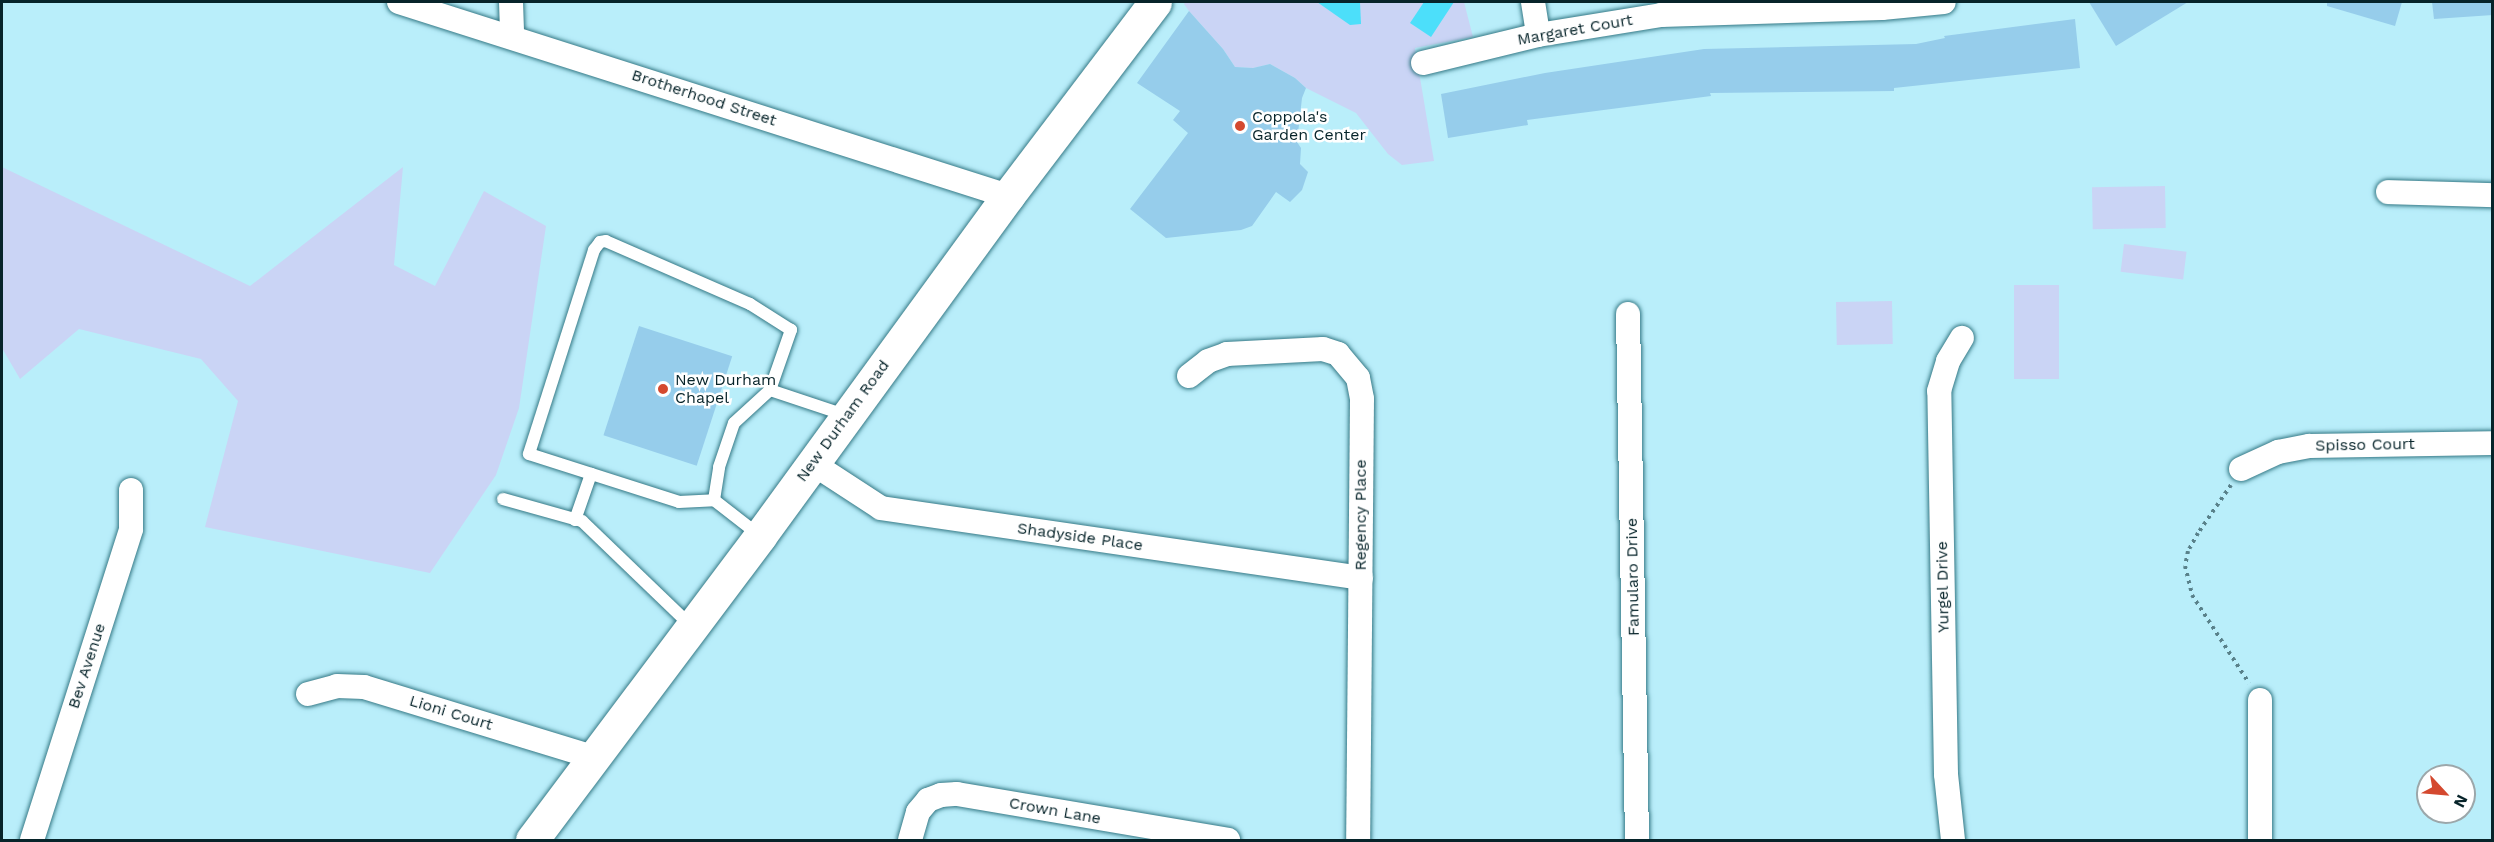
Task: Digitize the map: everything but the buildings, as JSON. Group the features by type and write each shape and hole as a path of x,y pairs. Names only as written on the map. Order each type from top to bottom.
{"main road":[{"name":"New Durham Road","path":"532,840 760,536 1008,196 1155,2"}],"street":[{"name":"Brotherhood Street","path":"399,2 512,36 1008,196"},
{"path":"511,2 512,36"},
{"path":"1533,2 1538,35"},
{"name":"Margaret Court","path":"1423,63 1538,35 1661,15 1882,8 1944,2"},
{"path":"2388,192 2493,195"},
{"name":"Famularo Drive","path":"1628,314 1637,840"},
{"name":"Yurgel Drive","path":"1953,840 1946,774 1939,391 1948,361 1962,338"},
{"name":"Regency Place","path":"1189,376 1208,361 1227,354 1323,349 1338,354 1349,364 1358,378 1362,399 1358,840"},
{"name":"Spisso Court","path":"2241,469 2278,452 2309,446 2493,444"},
{"name":"Shadyside Place","path":"812,463 881,508 1361,578"},
{"name":"Bev Avenue","path":"32,840 131,529 131,490"},
{"name":"Lioni Court","path":"308,694 337,686 364,687 593,757"},
{"path":"2260,700 2260,840"},
{"name":"Crown Lane","path":"910,840 918,812 928,800 941,795 957,794 1228,840"}],"lane":[{"path":"714,500 719,467 734,423 770,390 791,330 750,304 606,241 600,242 594,250 529,454 679,502 714,500 760,536"},
{"path":"770,390 847,416"},
{"path":"575,520 591,474"},
{"path":"503,499 582,521 691,626"}],"path":[{"path":"2241,469 2198,533 2188,551 2185,566 2192,595 2260,700"}],"shaded area":[{"path":"1185,2 1464,2 1473,37 1415,48 1434,161 1402,165 1388,154 1356,113 1306,88 1295,78 1270,64 1253,68 1235,67 1223,49 1189,11"},
{"path":"2,167 250,286 403,167 394,265 435,286 484,191 546,226 519,408 496,475 430,573 205,527 238,401 201,359 79,329 20,379 2,348"},
{"path":"2165,186 2166,228 2093,229 2092,187"},
{"path":"2124,244 2187,252 2183,279 2121,272"},
{"path":"2014,285 2059,285 2059,379 2014,379"},
{"path":"1892,301 1893,344 1837,345 1836,302"}],"water":[{"path":"1317,2 1360,2 1361,24 1350,25"},
{"path":"1424,2 1454,2 1431,37 1410,23"}],"place":[{"name":"Coppola's Garden Center","path":"1240,126"},
{"name":"New Durham Chapel","path":"663,389"}]}
